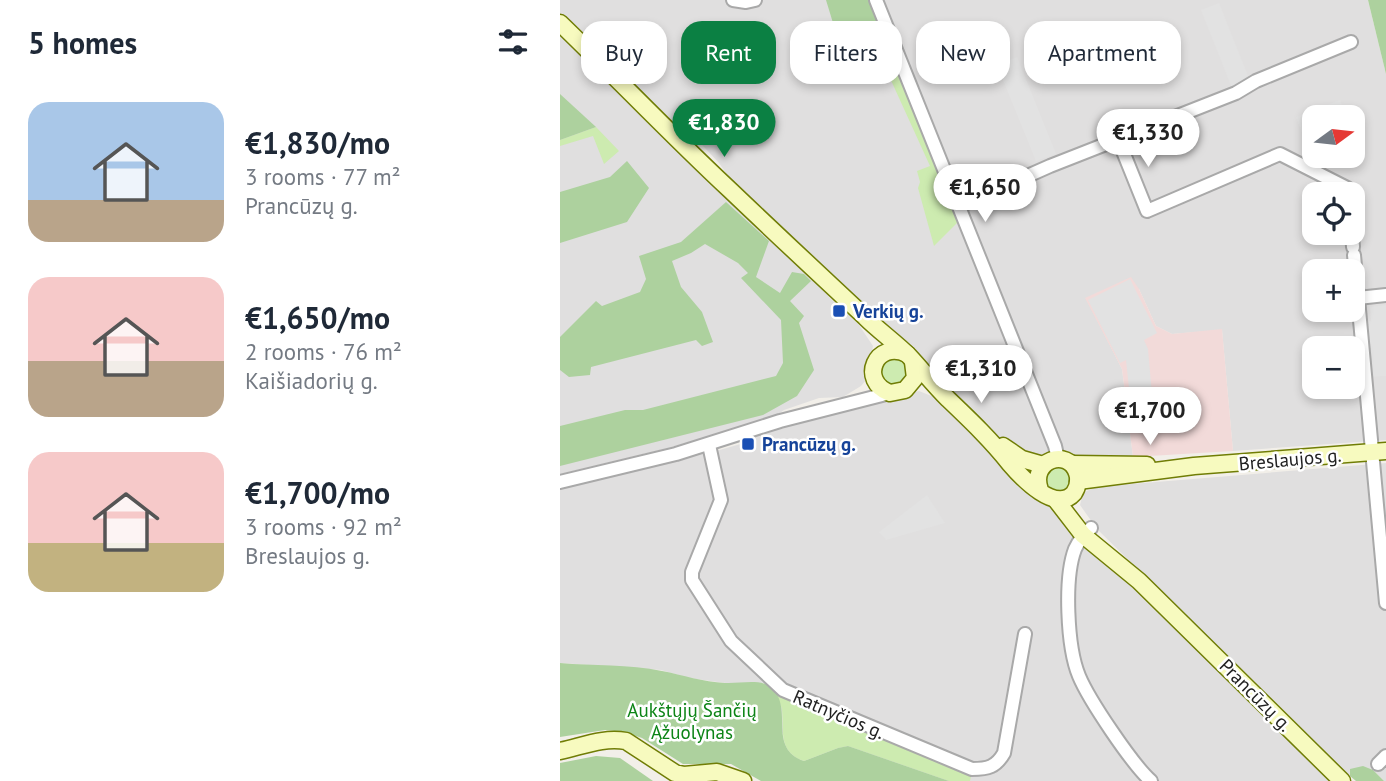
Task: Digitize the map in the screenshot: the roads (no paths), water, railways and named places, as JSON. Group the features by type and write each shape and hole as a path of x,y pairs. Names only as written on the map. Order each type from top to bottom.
{"street":[{"path":"733,0 755,0"},
{"path":"876,0 1051,433 1057,462"},
{"path":"560,23 730,191 910,358 948,399 989,437 1015,470 1044,495 1056,500 1063,500 1076,487 1076,469 1057,462 1022,459 989,437"},
{"path":"960,206 1050,166 1236,93 1256,81 1351,42"},
{"path":"1118,139 1147,211 1280,154 1335,182"},
{"path":"1365,297 1386,295"},
{"path":"865,318 879,357"},
{"path":"1361,322 1379,452 1386,603"},
{"path":"560,482 709,445 780,421 856,400 901,392 910,387 915,378 910,358 895,350 883,353 873,368 874,379 880,388 890,393"},
{"path":"856,400 874,379"},
{"path":"910,387 926,388 948,399"},
{"name":"Ratnyčios g.","path":"709,445 721,500 692,572 692,580 731,641 783,690 972,769 987,769 998,763 1004,753 1025,634"},
{"name":"Breslaujos g.","path":"1076,487 1194,466 1379,452"},
{"path":"1040,490 1037,477 1057,462"},
{"name":"Breslaujos g.","path":"1057,462 1194,466"},
{"name":"Prancūzų g.","path":"1076,487 1078,511 1087,531"},
{"name":"Prancūzų g.","path":"1056,500 1342,781"},
{"path":"1087,531 1074,552 1070,578 1072,646 1077,673 1094,703 1142,773 1151,781"},
{"path":"560,751 588,743 626,741 675,773 684,775 717,772 743,781"}],"place":[{"name":"Verkių g.","path":"839,311"},
{"name":"Prancūzų g.","path":"748,444"}],"park label":[{"name":"Aukštųjų Šančių Ąžuolynas","path":"692,721"}]}
